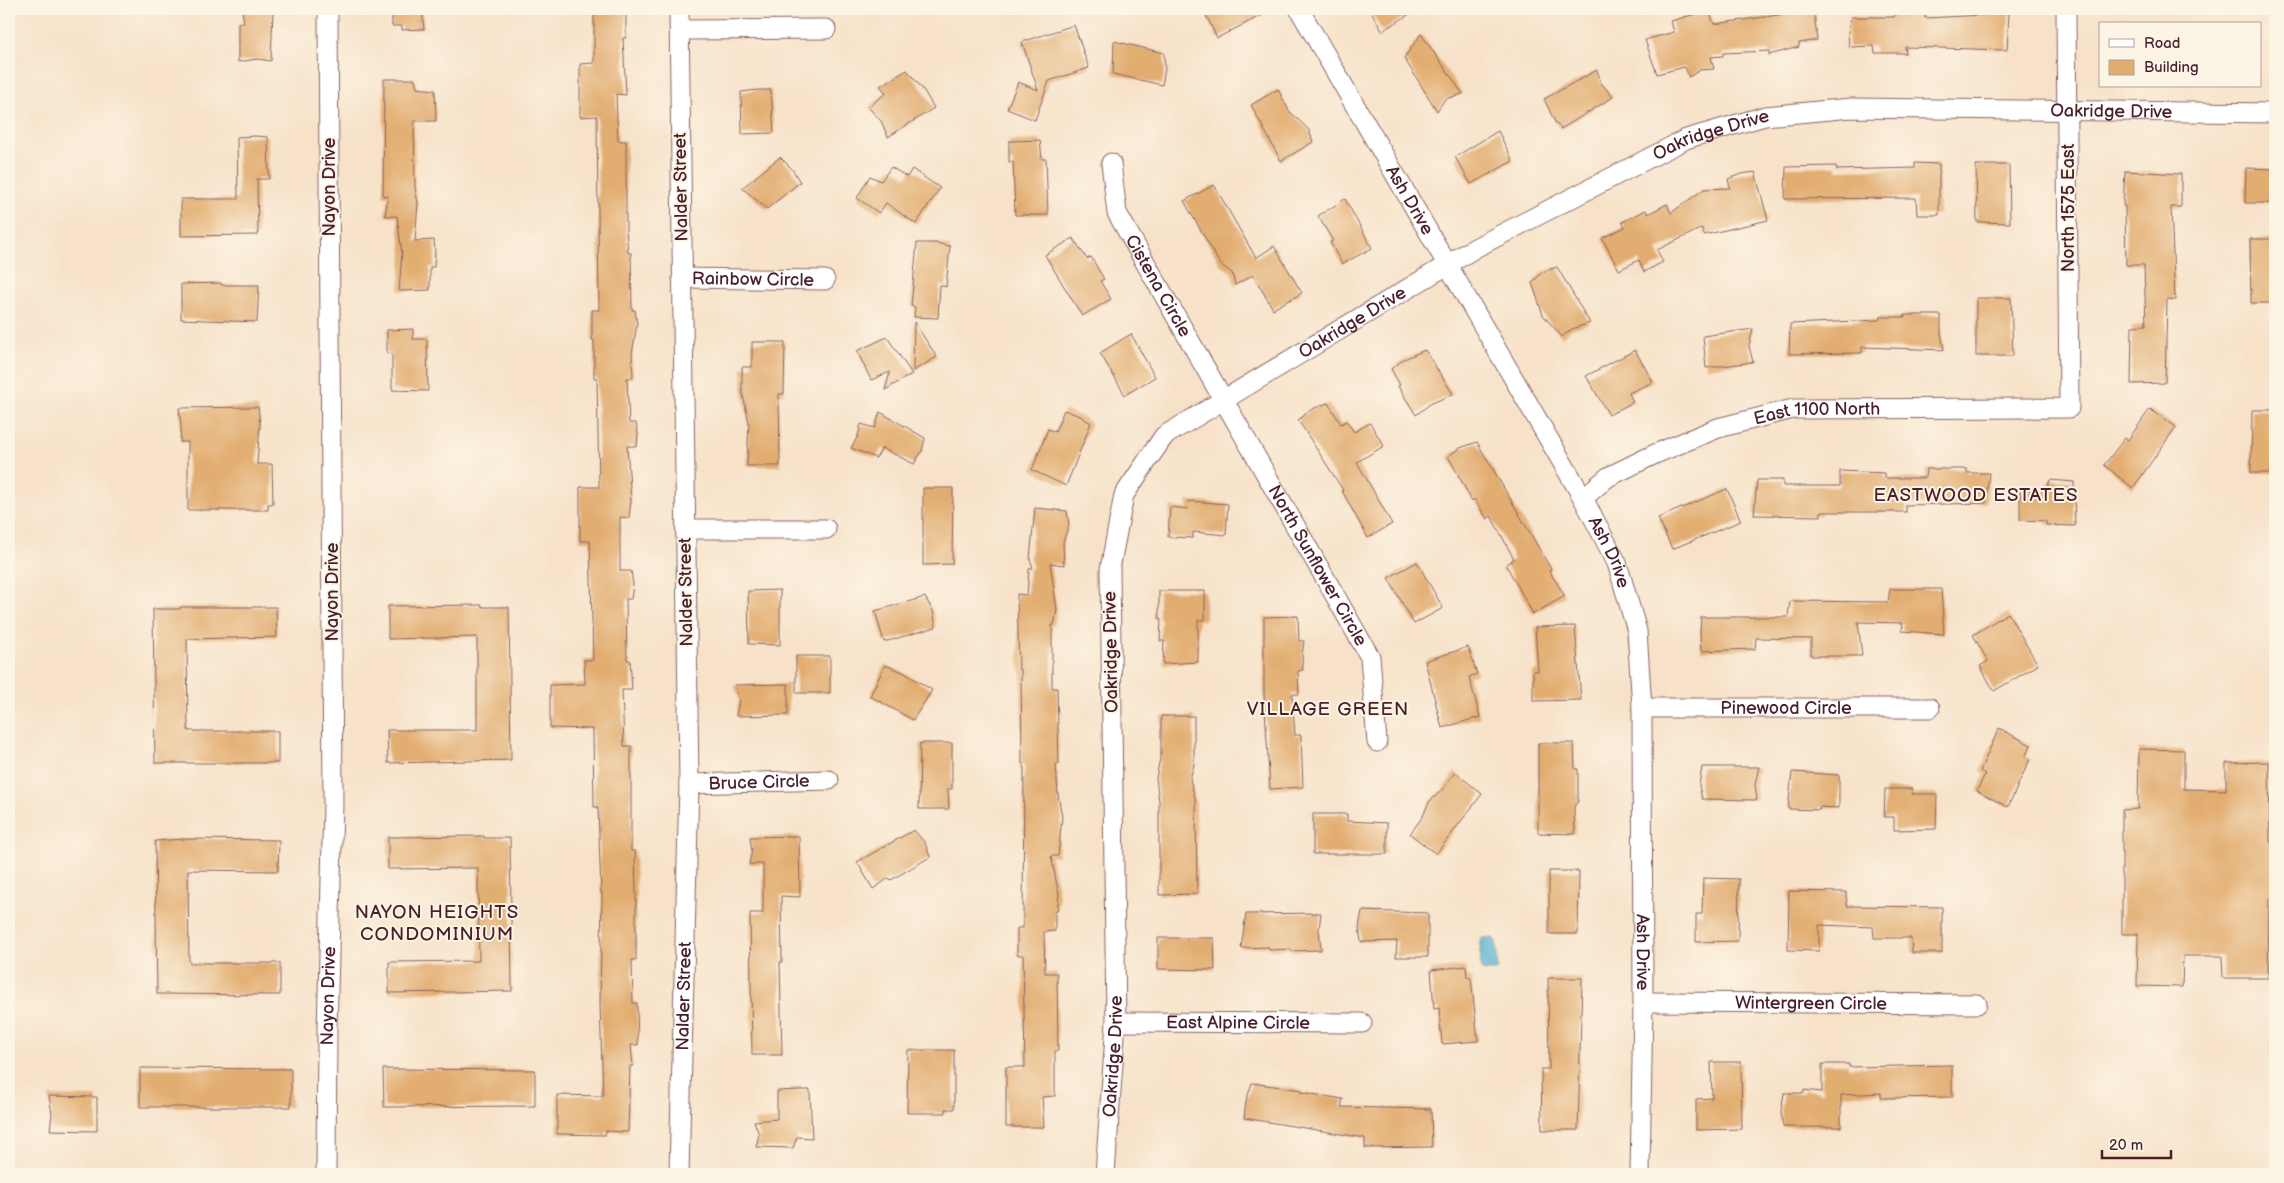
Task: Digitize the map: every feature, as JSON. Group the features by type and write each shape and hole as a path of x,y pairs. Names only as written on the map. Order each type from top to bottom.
{"street":[{"name":"Nayon Drive","path":"326,1174 326,1030 333,804 328,9"},
{"name":"Nalder Street","path":"679,9 689,784 679,1174"},
{"name":"Ash Drive","path":"1299,9 1583,498 1617,563 1636,630 1642,708 1643,1002 1640,1174"},
{"name":"North 1575 East","path":"2066,9 2069,408"},
{"path":"680,30 826,29"},
{"name":"Oakridge Drive","path":"1105,1174 1116,1022 1110,568 1124,495 1164,436 1475,248 1686,139 1764,116 1850,108 2275,113"},
{"name":"Cistena Circle","path":"1111,163 1117,213 1224,401"},
{"name":"Rainbow Circle","path":"682,278 825,280"},
{"name":"North Sunflower Circle","path":"1224,401 1370,657 1377,742"},
{"name":"East 1100 North","path":"1583,498 1608,477 1718,428 1793,409 2069,408"},
{"path":"686,529 826,529"},
{"name":"Pinewood Circle","path":"1642,708 1930,708"},
{"name":"Bruce Circle","path":"689,784 829,780"},
{"name":"Wintergreen Circle","path":"1643,1002 1977,1004"},
{"name":"East Alpine Circle","path":"1116,1022 1362,1023"}],"water":[{"path":"1482,938 1493,938 1496,941 1498,969 1496,971 1484,971 1481,969 1480,942"}],"building":[{"path":"242,9 273,9 271,61 257,59 238,62 238,23 244,23"},
{"path":"392,9 422,9 424,29 402,30 402,26 392,26"},
{"path":"594,9 626,9 626,38 623,38 626,95 616,94 618,141 626,141 626,230 628,253 631,253 632,310 635,310 637,324 632,354 633,378 627,378 629,423 636,423 638,434 637,446 627,446 631,501 629,518 620,517 620,571 631,571 633,584 631,599 626,599 627,660 630,660 632,690 622,690 624,746 631,746 631,851 635,851 636,893 636,960 632,960 633,1003 637,1003 638,1045 631,1045 633,1066 630,1066 628,1132 606,1131 605,1135 557,1134 557,1095 603,1096 600,1004 602,893 598,807 594,807 593,729 550,728 550,685 585,684 584,660 593,660 590,541 580,541 580,487 599,487 597,378 594,378 594,340 592,340 592,310 599,310 597,116 580,117 580,64 594,63"},
{"path":"1203,9 1274,9 1217,38"},
{"path":"1370,9 1418,9 1382,31"},
{"path":"1709,10 1714,24 1814,10 1817,40 1799,43 1799,47 1769,55 1769,51 1723,53 1723,56 1711,57 1714,69 1700,70 1689,77 1685,67 1657,74 1645,40 1674,32 1671,21"},
{"path":"1909,12 1925,15 1925,18 1983,15 1983,12 2009,13 2007,50 1905,47 1906,53 1875,53 1874,46 1849,47 1848,32 1851,17 1894,17 1895,15"},
{"path":"1074,25 1089,68 1049,81 1035,120 1007,109 1018,82 1038,90 1022,42"},
{"path":"1421,34 1463,94 1445,99 1437,111 1404,58"},
{"path":"1114,41 1164,53 1165,69 1162,85 1113,74"},
{"path":"907,70 924,91 934,108 888,137 881,121 868,107 886,93 880,86"},
{"path":"1597,70 1601,83 1613,97 1561,129 1555,122 1544,99"},
{"path":"384,79 415,79 417,88 435,90 436,121 414,121 415,188 418,203 415,241 434,240 434,267 430,267 430,290 399,291 402,253 397,216 385,216 388,196 383,196"},
{"path":"1278,89 1289,111 1309,130 1313,142 1281,161 1251,105"},
{"path":"771,90 774,133 742,134 741,92"},
{"path":"1498,131 1513,161 1471,184 1455,157"},
{"path":"237,137 268,137 269,179 257,179 258,235 181,236 181,199 238,199"},
{"path":"1040,140 1042,159 1046,159 1048,215 1015,215 1013,162 1009,162 1009,141"},
{"path":"780,157 792,169 800,182 767,209 742,188"},
{"path":"1915,163 1939,164 1939,215 1917,215 1916,198 1785,199 1786,167 1836,166 1837,170 1915,168"},
{"path":"1976,165 2009,165 2010,223 1977,222"},
{"path":"891,167 907,177 912,169 940,188 916,224 886,203 879,213 857,198 870,176 881,181"},
{"path":"2246,168 2275,169 2275,203 2245,203"},
{"path":"2125,171 2181,174 2181,207 2171,207 2175,300 2167,299 2165,383 2131,384 2132,326 2146,325 2144,265 2126,265 2125,206 2123,206"},
{"path":"1755,172 1768,220 1704,235 1702,228 1657,250 1663,262 1644,272 1639,260 1619,270 1602,238 1625,227 1622,222 1646,210 1648,214 1667,204 1671,213 1704,189 1730,188 1728,179 1741,174"},
{"path":"1214,185 1256,258 1274,246 1302,293 1273,309 1253,275 1235,285 1232,273 1220,264 1184,201"},
{"path":"1345,199 1372,248 1342,264 1330,242 1333,241 1318,216"},
{"path":"1073,238 1087,259 1091,257 1104,279 1100,281 1111,299 1082,316 1045,255"},
{"path":"2250,239 2275,239 2275,303 2251,303"},
{"path":"917,243 936,243 950,246 946,287 940,285 938,318 914,317 915,307 911,306"},
{"path":"1557,267 1590,323 1572,329 1562,337 1543,315 1532,283 1542,272"},
{"path":"221,283 221,285 259,285 257,322 181,319 181,284"},
{"path":"1976,298 2011,298 2013,356 1976,356"},
{"path":"1904,315 1941,315 1941,333 1944,350 1862,347 1862,353 1789,354 1790,324 1879,320 1880,317 1905,317"},
{"path":"914,322 937,357 913,371"},
{"path":"413,329 413,339 427,339 428,391 392,390 392,354 387,353 387,330"},
{"path":"1753,329 1749,346 1753,362 1706,368 1703,336"},
{"path":"1131,334 1155,377 1125,395 1100,353"},
{"path":"887,337 912,374 885,390 890,372 871,380 857,351"},
{"path":"752,342 785,342 784,394 779,394 780,466 747,466 749,423 742,390 742,367 752,367"},
{"path":"1425,350 1453,394 1430,404 1416,415 1398,386 1400,385 1391,369 1404,359"},
{"path":"1635,350 1653,382 1629,393 1633,402 1609,415 1586,376"},
{"path":"1328,403 1341,424 1347,421 1354,432 1370,423 1384,446 1357,462 1392,524 1368,538 1343,490 1298,420 1312,409"},
{"path":"258,407 260,424 257,464 272,464 273,504 268,504 268,510 188,510 188,442 180,442 179,408"},
{"path":"2150,409 2176,427 2133,488 2104,465 2125,438 2128,440"},
{"path":"1064,410 1080,416 1091,423 1066,486 1032,470 1048,429 1055,432"},
{"path":"2252,410 2275,410 2275,473 2251,473"},
{"path":"880,412 925,438 922,451 914,464 882,448 876,458 851,448 858,436 861,424 875,428"},
{"path":"1477,442 1565,596 1533,614 1506,565 1514,559 1491,516 1487,519 1474,499 1472,501 1448,456 1460,448"},
{"path":"1926,469 1967,469 1967,473 1989,473 1986,503 1906,505 1906,512 1821,512 1821,516 1754,515 1757,480 1783,480 1783,486 1840,486 1840,471 1885,473 1885,478 1925,478"},
{"path":"2050,480 2074,482 2075,526 2046,525 2046,521 2020,520 2020,491 2047,489"},
{"path":"923,488 953,488 952,564 923,565"},
{"path":"1727,489 1741,521 1672,549 1658,518"},
{"path":"1188,501 1228,504 1226,535 1193,532 1193,538 1168,537 1170,507 1187,509"},
{"path":"1035,508 1067,511 1069,525 1063,542 1064,565 1050,563 1057,610 1054,625 1052,625 1052,688 1057,688 1059,764 1056,764 1062,817 1058,856 1051,856 1059,895 1057,911 1055,911 1055,931 1044,932 1045,973 1057,973 1058,1051 1055,1051 1055,1096 1042,1097 1044,1127 1006,1127 1006,1067 1025,1067 1023,955 1017,955 1017,928 1023,928 1024,764 1022,764 1021,670 1019,670 1017,594 1027,595 1029,569 1033,568 1030,559"},
{"path":"1417,562 1443,608 1414,624 1388,578"},
{"path":"1890,589 1941,589 1944,634 1902,631 1903,623 1858,622 1862,656 1811,656 1811,639 1756,638 1755,649 1701,651 1701,617 1788,617 1790,601 1888,602"},
{"path":"780,590 780,645 749,644 748,591"},
{"path":"1159,591 1205,591 1205,620 1198,620 1198,662 1163,664 1164,641 1160,641"},
{"path":"925,597 933,611 936,627 884,642 875,611"},
{"path":"482,605 482,607 509,607 511,760 388,763 387,730 477,730 477,637 388,639 388,606"},
{"path":"180,607 276,607 277,637 187,639 188,731 278,731 278,763 155,763 153,609 180,609"},
{"path":"2008,613 2038,665 1994,691 1980,666 1988,661 1973,635"},
{"path":"1298,616 1299,641 1304,641 1303,670 1298,671 1299,694 1292,694 1295,735 1301,735 1303,787 1270,789 1264,694 1264,617"},
{"path":"1575,626 1581,700 1533,701 1533,671 1538,671 1535,627"},
{"path":"1468,647 1477,674 1469,677 1480,717 1442,728 1425,661"},
{"path":"796,656 830,656 830,693 796,693"},
{"path":"885,665 903,672 932,690 913,720 870,696"},
{"path":"788,684 788,715 736,716 739,700 735,685"},
{"path":"1161,716 1194,716 1194,765 1190,779 1196,802 1197,894 1159,895 1159,801 1156,778 1161,753"},
{"path":"1999,728 2031,745 2025,757 2030,759 2008,807 1977,791 1985,774 1980,771"},
{"path":"920,743 952,743 952,789 948,789 949,809 919,809"},
{"path":"1538,743 1574,743 1575,769 1578,769 1578,802 1574,806 1575,834 1538,833"},
{"path":"2139,749 2184,750 2184,789 2226,790 2226,763 2269,762 2270,842 2275,843 2275,899 2269,899 2268,978 2223,978 2222,956 2183,956 2182,987 2137,986 2138,934 2122,934 2122,810 2138,809"},
{"path":"1702,767 1759,767 1755,784 1757,800 1702,799 1699,785"},
{"path":"1455,772 1482,794 1436,854 1410,834 1423,816 1429,802 1442,790"},
{"path":"1792,772 1839,775 1839,808 1819,807 1820,810 1788,809"},
{"path":"1885,789 1912,789 1912,794 1937,794 1936,829 1894,830 1894,817 1884,817"},
{"path":"1313,814 1347,814 1347,821 1387,823 1387,854 1313,854"},
{"path":"914,830 925,843 930,857 891,880 889,878 873,889 857,862"},
{"path":"484,836 484,838 510,838 512,991 389,993 389,962 479,961 478,868 388,869 388,837"},
{"path":"799,836 800,897 781,896 782,1055 752,1055 750,913 763,913 763,864 749,864 752,851 750,837"},
{"path":"183,839 279,840 278,871 188,870 189,963 280,963 280,995 157,994 155,841"},
{"path":"1549,871 1579,871 1578,934 1549,934"},
{"path":"1703,878 1739,879 1738,941 1696,942 1696,914 1702,914"},
{"path":"1789,891 1846,892 1847,906 1942,907 1942,953 1912,953 1911,938 1874,938 1873,927 1819,925 1819,951 1788,950"},
{"path":"1362,911 1428,913 1428,957 1396,957 1397,941 1361,942 1359,927"},
{"path":"1321,913 1319,929 1321,950 1291,951 1291,949 1269,950 1269,947 1241,948 1246,914"},
{"path":"1158,938 1214,938 1215,970 1158,969"},
{"path":"1466,966 1467,977 1471,978 1478,1041 1442,1044 1439,1008 1434,1009 1431,970"},
{"path":"1548,978 1582,978 1578,1130 1542,1130 1541,1069 1549,1069"},
{"path":"908,1050 954,1050 954,1109 945,1109 946,1113 907,1113"},
{"path":"1711,1062 1741,1062 1742,1129 1696,1130 1696,1099 1712,1098"},
{"path":"1822,1064 1849,1064 1849,1067 1952,1065 1952,1097 1881,1098 1881,1093 1841,1095 1841,1127 1783,1127 1781,1111 1784,1093 1804,1093 1804,1090 1822,1092"},
{"path":"140,1068 291,1069 291,1107 140,1107"},
{"path":"383,1069 535,1070 535,1106 384,1107"},
{"path":"1252,1083 1302,1090 1300,1092 1343,1099 1341,1107 1431,1109 1432,1147 1365,1148 1365,1138 1244,1118 1246,1101"},
{"path":"810,1090 812,1138 797,1137 793,1148 756,1147 759,1134 754,1121 777,1119 777,1091"},
{"path":"49,1096 97,1097 97,1131 50,1130 52,1114"}],"district":[{"name":"EASTWOOD ESTATES","path":"1976,495"},
{"name":"VILLAGE GREEN","path":"1328,709"},
{"name":"NAYON HEIGHTS CONDOMINIUM","path":"437,923"}]}
